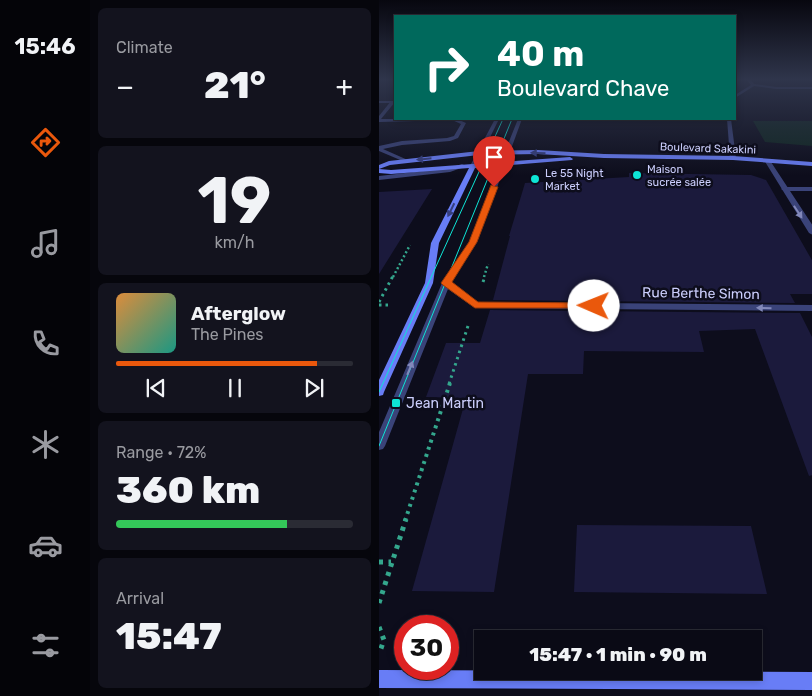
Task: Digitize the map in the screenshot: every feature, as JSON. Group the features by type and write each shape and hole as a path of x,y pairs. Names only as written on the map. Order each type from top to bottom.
{"main road":[{"name":"Boulevard Sakakini","path":"379,167 407,161 479,153 733,158 812,164"},
{"name":"Boulevard Sakakini","path":"379,171 391,172 604,156"},
{"path":"379,392 429,283 435,243 473,166"},
{"path":"379,679 812,681"}],"street":[{"path":"379,120 394,120"},
{"path":"379,149 402,143 449,140 456,137 464,123 456,120"},
{"path":"473,166 496,120"},
{"path":"379,446 446,283 473,242 520,120"},
{"path":"729,120 733,158"},
{"path":"379,149 407,161"},
{"path":"767,160 812,233"},
{"path":"379,178 450,170 462,166"},
{"path":"784,190 812,189"},
{"name":"Rue Berthe Simon","path":"446,283 475,305 812,308"}],"path":[{"path":"379,603 468,325"},
{"path":"379,562 391,562"},
{"path":"379,627 384,640 379,654"}],"green space":[{"path":"753,121 812,121 812,146 765,142"}],"building":[{"path":"629,173 751,175 766,180 813,262 813,294 790,294 795,303 493,300 525,183 629,177"},
{"path":"432,189 379,274 379,192"},
{"path":"490,310 800,313 813,339 813,475 809,476 755,329 699,331 704,352 584,351 583,374 528,374 494,592 412,591 466,398 426,397 446,343 480,343"},
{"path":"577,525 751,526 767,594 574,592"}],"tram line":[{"path":"379,392 503,120"},
{"path":"379,446 512,120"}],"place":[{"name":"Maison sucrée salée","path":"637,175"},
{"name":"Le 55 Night Market","path":"535,179"},
{"name":"Jean Martin","path":"396,403"}],"route":[{"path":"494,187 473,242 446,283 475,305 594,306"}]}
